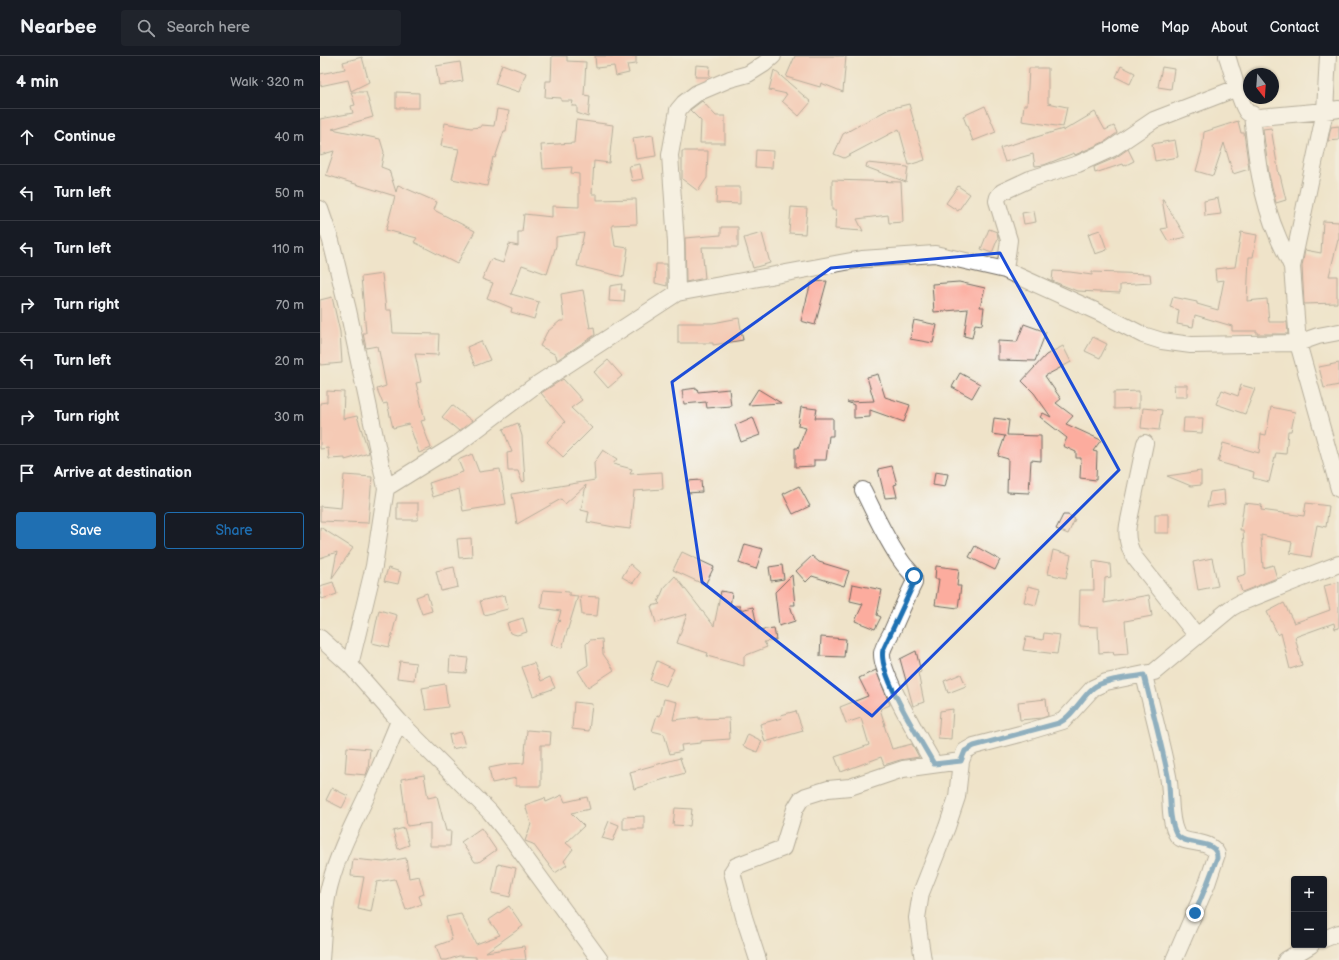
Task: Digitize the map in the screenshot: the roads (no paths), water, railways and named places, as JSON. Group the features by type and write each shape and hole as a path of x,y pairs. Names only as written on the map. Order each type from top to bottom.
{"street":[{"path":"677,293 676,243 670,155 678,110 684,103 697,93 730,79 748,74 764,64 773,56"},
{"path":"1228,56 1237,88 1246,112 1259,117 1332,110"},
{"path":"1328,56 1332,110 1292,267 1298,343 1339,489"},
{"path":"1005,270 1009,244 997,201 1002,192 1030,179 1090,159 1111,149 1154,120 1237,88"},
{"path":"1252,114 1256,158 1267,206 1292,267"},
{"path":"320,209 331,241 348,310 386,488 374,566 350,665"},
{"path":"386,488 460,442 533,387 677,293 862,259 935,254 1005,270 1100,313 1143,335 1162,342 1191,345 1298,343 1323,335 1339,332"},
{"path":"1145,443 1128,525 1127,532 1129,546 1135,558 1197,636"},
{"path":"863,490 901,561 914,576 914,583 883,650 882,658 886,672 899,700 934,764"},
{"path":"923,960 917,918 921,893 957,797 961,761 965,751 974,746 1063,721 1088,693 1098,685 1144,675 1159,669 1231,608 1240,603 1339,564"},
{"path":"320,638 350,665 399,721 490,812 508,834 600,960"},
{"path":"1144,675 1168,775 1172,820 1176,834 1183,839 1206,845 1212,848 1217,854 1217,858 1207,884 1174,960"},
{"path":"321,960 324,911 329,885 347,836 369,791 399,721"},
{"path":"758,960 732,876 733,868 783,848 795,809 801,799 828,789 850,787 903,769 961,761"},
{"path":"1327,938 1339,933"},
{"path":"1286,960 1306,948"}]}
